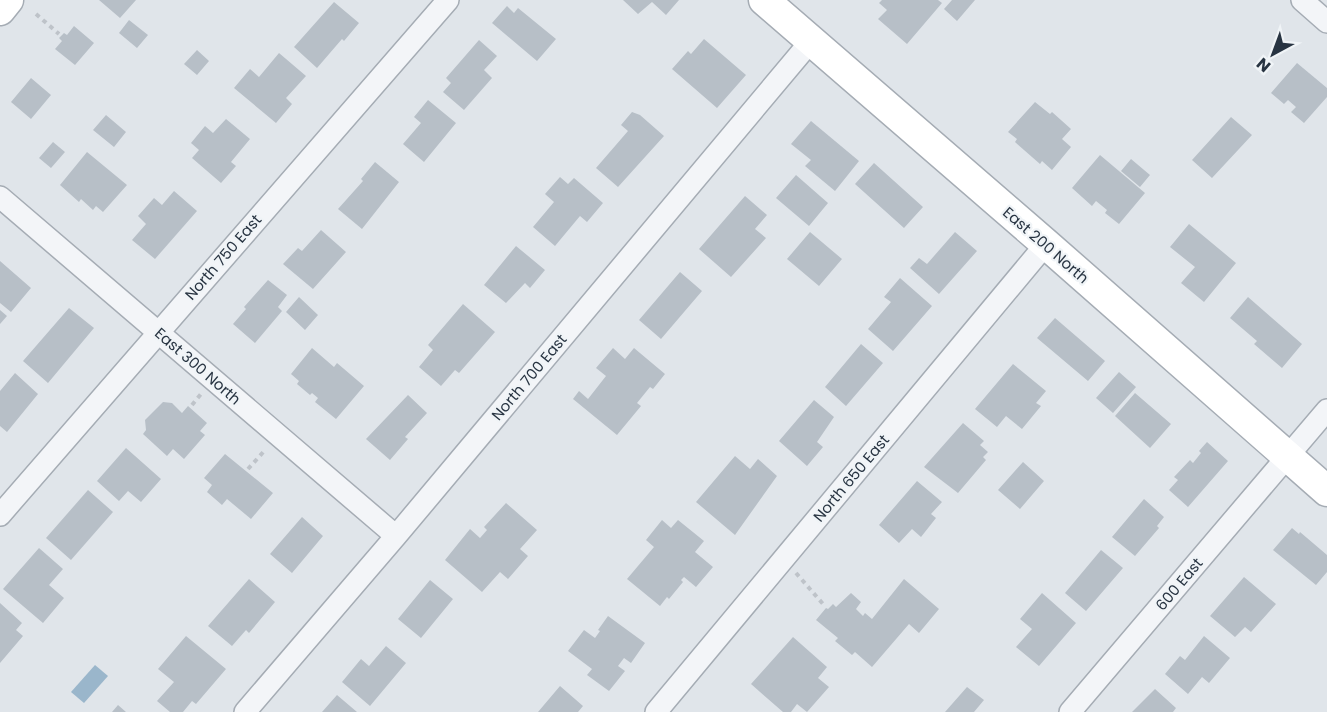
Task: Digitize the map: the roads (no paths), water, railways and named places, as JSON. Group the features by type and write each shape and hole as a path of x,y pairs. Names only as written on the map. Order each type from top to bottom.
{"street":[{"path":"0,10 8,0"},
{"name":"North 750 East","path":"0,515 448,0"},
{"name":"East 200 North","path":"764,0 1047,244 1327,491"},
{"path":"1302,0 1327,22"},
{"name":"North 700 East","path":"245,712 396,536 811,41"},
{"name":"East 300 North","path":"0,197 396,536"},
{"name":"North 650 East","path":"656,712 1047,244"},
{"name":"600 East","path":"1070,712 1327,410"}],"water":[{"path":"95,665 108,676 84,703 71,692"}]}
